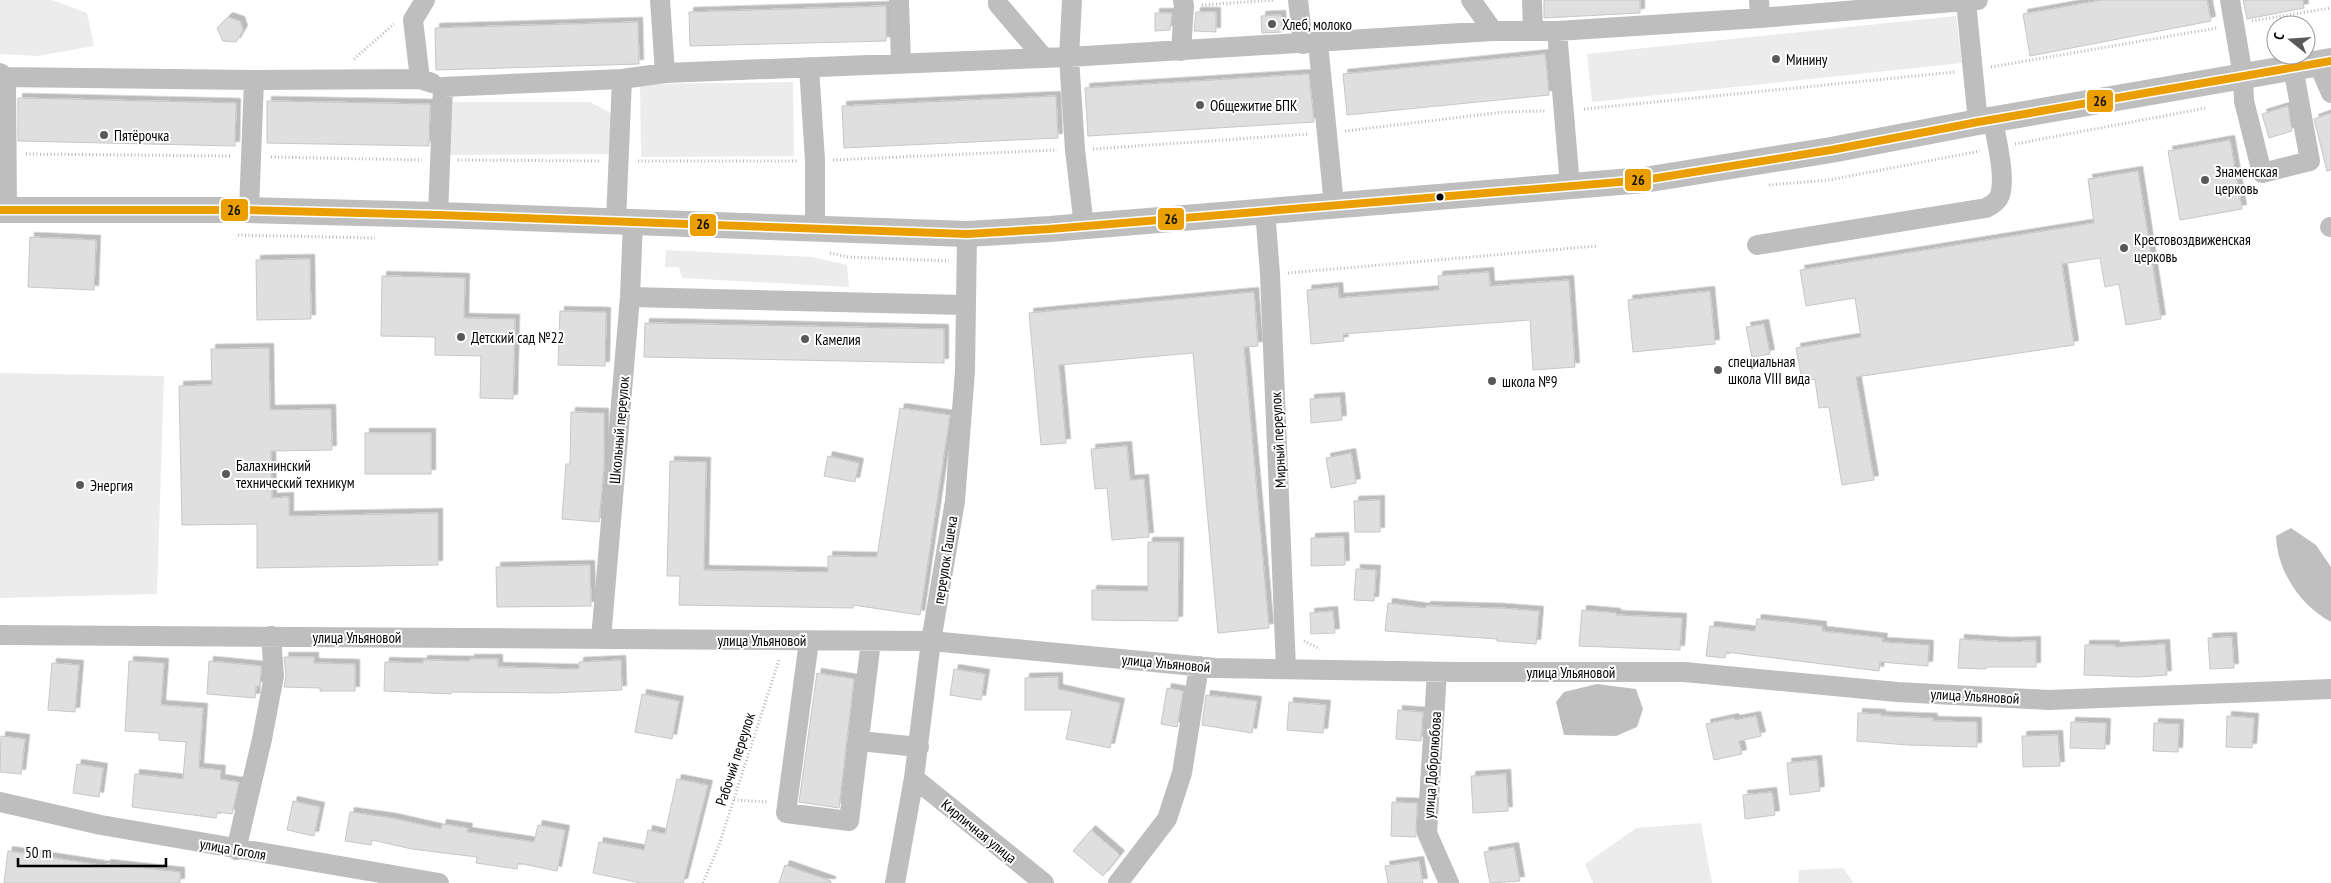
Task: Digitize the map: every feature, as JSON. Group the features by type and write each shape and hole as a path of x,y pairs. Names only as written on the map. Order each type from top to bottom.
{"main road":[{"path":"3,210 250,210 624,221 967,234 1084,226 1664,177 1831,150 2325,62"}],"street":[{"path":"420,79 413,20 426,0"},
{"path":"660,0 665,73"},
{"path":"899,0 900,64"},
{"path":"998,0 998,4 1044,58"},
{"path":"1072,0 1069,57 1075,150 1084,226"},
{"path":"1298,0 1310,43 1327,133 1334,205"},
{"path":"1471,0 1493,31"},
{"path":"1532,0 1533,30"},
{"path":"2230,0 2243,76 2244,100 2262,173 2310,161 2293,67"},
{"path":"3,210 7,153 2,76 254,80 420,79 443,88 622,80 665,73 1069,57 1493,31 1557,31 1760,9 1972,1 1973,71 2002,177 2000,194 1995,203 1986,208 1757,245"},
{"path":"1181,51 1184,3"},
{"path":"1557,31 1570,186"},
{"path":"2325,62 2331,93"},
{"path":"809,67 815,160 815,228"},
{"path":"250,210 254,80"},
{"name":"Школьный переулок","path":"601,639 630,297 618,162 622,80"},
{"path":"438,215 443,88"},
{"name":"Мирный переулок","path":"1265,210 1270,274 1286,669"},
{"name":"переулок Гашека","path":"894,883 919,747 931,641 955,501 965,371 967,234"},
{"path":"630,297 966,305"},
{"name":"улица Ульяновой","path":"0,635 931,641 1198,666 1438,672 1684,672 1897,692 2049,700 2331,689"},
{"path":"236,850 262,739 274,676 271,636"},
{"path":"808,640 786,813 849,822 871,641"},
{"path":"1118,883 1167,819 1182,773 1198,666"},
{"name":"улица Добролюбова","path":"1438,672 1427,832 1449,883"},
{"path":"859,741 919,747"},
{"name":"Кирпичная улица","path":"914,778 1044,883"},
{"name":"улица Гоголя","path":"0,802 101,825 236,850 439,883"}],"path":[{"path":"1184,3 1276,0"},
{"path":"7,153 618,162 815,160 1075,150 1327,133 1504,112 1564,111 1973,71 2331,8"},
{"path":"330,79 401,18"},
{"path":"1270,274 1597,246"},
{"name":"Рабочий переулок","path":"703,883 719,845 786,640"},
{"path":"734,800 788,804"}],"shaded area":[{"path":"0,0 52,0 87,13 94,46 38,56 0,54"},
{"path":"1956,16 1962,63 1592,102 1587,54"},
{"path":"793,82 794,156 641,157 640,84"},
{"path":"446,102 590,102 611,113 610,154 447,155"},
{"path":"666,250 812,257 847,265 849,287 682,278 679,267 665,267"},
{"name":"Энергия","path":"0,373 164,376 157,594 0,598"},
{"path":"2291,528 2316,545 2331,567 2331,622 2309,607 2292,586 2286,574 2277,549 2276,536"},
{"path":"1597,684 1636,689 1643,709 1637,727 1616,736 1564,735 1556,702 1564,692"},
{"path":"1701,823 1712,883 1593,883 1585,864 1636,828"},
{"path":"1843,868 1854,883 1798,883 1799,870"}],"building":[{"path":"1544,0 1640,0 1640,13 1544,18"},
{"path":"2102,0 2207,0 2211,21 2030,56 2023,14"},
{"path":"2243,0 2303,0 2304,8 2247,19"},
{"path":"886,6 886,41 690,46 689,12"},
{"path":"1196,12 1216,12 1216,32 1194,31"},
{"path":"1155,13 1172,13 1170,30 1155,31"},
{"name":"Хлеб, молоко","path":"1281,15 1282,32 1262,33 1261,16"},
{"path":"228,17 240,21 243,30 236,42 223,41 217,28"},
{"path":"638,22 639,64 436,70 435,28"},
{"path":"1545,54 1549,95 1347,115 1343,74"},
{"name":"Общежитие БПК","path":"1309,74 1314,122 1088,136 1085,88"},
{"path":"1056,96 1058,138 844,148 842,106"},
{"path":"18,98 236,103 235,146 18,141"},
{"path":"267,101 430,104 429,146 267,143"},
{"path":"2288,106 2292,131 2269,138 2262,114"},
{"path":"2331,113 2331,170 2327,171 2314,119"},
{"name":"Знаменская церковь","path":"2230,140 2242,209 2180,220 2168,151"},
{"path":"2138,171 2161,319 2126,325 2119,284 2105,287 2100,258 2062,264 2074,345 1856,377 1874,480 1842,485 1829,407 1819,408 1815,379 1802,381 1796,348 1861,337 1855,298 1806,306 1800,270 2094,223 2088,179"},
{"path":"30,237 96,240 94,290 28,287"},
{"path":"310,259 311,319 257,320 256,260"},
{"path":"1489,272 1490,286 1569,280 1575,367 1533,370 1530,320 1343,334 1344,341 1311,344 1307,290 1338,287 1339,298 1439,290 1438,276"},
{"name":"Детский сад №22","path":"382,276 465,278 464,318 515,319 513,399 480,398 481,356 435,355 435,337 381,336"},
{"path":"1710,291 1715,344 1633,352 1628,300"},
{"path":"1254,292 1258,346 1244,347 1269,628 1218,633 1193,353 1059,365 1066,443 1041,445 1029,313"},
{"path":"560,311 606,312 605,366 558,365"},
{"path":"645,323 944,329 944,363 644,357"},
{"path":"1764,324 1770,354 1752,357 1746,327"},
{"name":"Балахнинский технический техникум","path":"269,348 270,410 331,409 332,450 271,451 272,498 289,497 289,516 438,513 438,565 257,568 257,524 182,525 179,386 212,385 211,349"},
{"path":"1340,397 1342,420 1311,423 1310,399"},
{"path":"900,408 950,415 920,615 853,605 853,608 679,605 680,576 667,576 670,461 706,462 704,570 828,572 828,556 877,557"},
{"path":"571,412 604,413 604,467 599,522 562,519 566,464 570,464"},
{"path":"365,433 431,433 431,474 365,474"},
{"path":"1127,446 1130,480 1144,479 1149,537 1112,540 1107,488 1095,489 1091,449"},
{"path":"1351,453 1356,483 1331,488 1326,458"},
{"path":"828,456 859,463 855,482 824,476"},
{"path":"1380,500 1380,532 1355,532 1354,501"},
{"path":"1344,537 1345,565 1311,566 1311,538"},
{"path":"1148,542 1179,542 1178,621 1092,620 1092,590 1148,591"},
{"path":"590,565 591,606 497,607 496,567"},
{"path":"1356,569 1376,570 1374,601 1354,600"},
{"path":"1388,603 1426,608 1426,606 1539,611 1536,644 1497,641 1497,639 1385,631"},
{"path":"1582,610 1616,613 1616,615 1682,618 1680,650 1579,646"},
{"path":"1333,611 1335,633 1311,634 1310,613"},
{"path":"1757,619 1822,626 1822,631 1883,638 1882,642 1929,645 1928,666 1880,662 1879,671 1726,652 1725,658 1706,656 1710,626 1755,631"},
{"path":"2232,637 2234,668 2210,669 2208,638"},
{"path":"1960,639 2007,642 2036,641 2036,667 1958,668"},
{"path":"2165,644 2167,675 2138,677 2084,675 2085,645 2115,645 2115,647"},
{"path":"284,657 314,657 314,663 355,664 355,691 320,691 320,688 284,687 286,675"},
{"path":"470,659 498,659 498,667 579,669 579,662 621,660 622,690 551,693 451,692 451,694 384,691 385,662 423,663 423,660 470,661"},
{"path":"129,661 164,663 161,705 203,708 199,768 221,770 220,779 239,782 232,814 217,812 216,818 132,807 135,774 183,779 186,742 159,740 159,733 125,731"},
{"path":"209,661 261,666 260,686 256,686 255,698 207,694"},
{"path":"52,663 79,665 75,712 48,710"},
{"path":"954,669 985,674 981,700 950,695"},
{"path":"817,673 854,679 839,808 799,802"},
{"path":"1058,677 1058,689 1120,703 1110,748 1066,739 1072,710 1025,710 1025,678"},
{"path":"1167,688 1183,691 1177,727 1161,724"},
{"path":"642,694 679,701 672,739 635,732"},
{"path":"1206,695 1257,701 1252,733 1202,725"},
{"path":"1289,702 1326,705 1323,733 1287,730"},
{"path":"1398,710 1423,712 1421,741 1396,739"},
{"path":"1858,713 1933,718 1933,721 1977,722 1977,747 1857,741"},
{"path":"1756,716 1761,736 1739,741 1742,754 1714,760 1706,724 1734,718 1735,720"},
{"path":"2227,716 2254,718 2252,748 2226,747"},
{"path":"2071,722 2106,723 2105,749 2070,748"},
{"path":"2154,723 2179,724 2178,752 2153,751"},
{"path":"2058,735 2060,766 2023,767 2022,736"},
{"path":"1,736 25,739 21,774 0,772"},
{"path":"1817,760 1820,791 1790,795 1787,763"},
{"path":"77,764 103,768 99,797 73,793"},
{"path":"1506,774 1508,811 1473,813 1471,776"},
{"path":"677,779 708,785 683,883 641,883 593,873 599,842 644,850 648,830 665,834"},
{"path":"1772,792 1775,815 1745,819 1743,795"},
{"path":"293,801 320,807 314,836 287,830"},
{"path":"1392,802 1417,803 1416,837 1391,836"},
{"path":"350,812 392,818 441,829 442,824 468,828 467,832 534,842 538,825 565,830 557,871 518,863 517,869 476,863 477,857 412,849 372,840 371,845 345,841"},
{"path":"1091,830 1120,855 1103,876 1073,851"},
{"path":"1514,847 1520,881 1490,883 1484,852"},
{"path":"8,851 106,866 106,864 180,872 180,883 4,883"},
{"path":"1419,861 1423,883 1388,883 1385,866"},
{"path":"785,865 831,881 831,883 779,883"}],"transit line":[{"name":"26","path":"0,210 249,210 967,234 1050,229 1644,180 1831,150 1978,122 2331,61"}],"place":[{"name":"Хлеб, молоко","path":"1272,24"},
{"name":"Минину","path":"1776,59"},
{"name":"Общежитие БПК","path":"1200,105"},
{"name":"Пятёрочка","path":"104,135"},
{"name":"Знаменская церковь","path":"2205,180"},
{"name":"Крестовоздвиженская церковь","path":"2124,248"},
{"name":"Детский сад №22","path":"461,337"},
{"name":"Камелия","path":"805,339"},
{"name":"специальная школа VIII вида","path":"1718,370"},
{"name":"школа №9","path":"1492,381"},
{"name":"Балахнинский технический техникум","path":"226,474"},
{"name":"Энергия","path":"80,485"}]}
